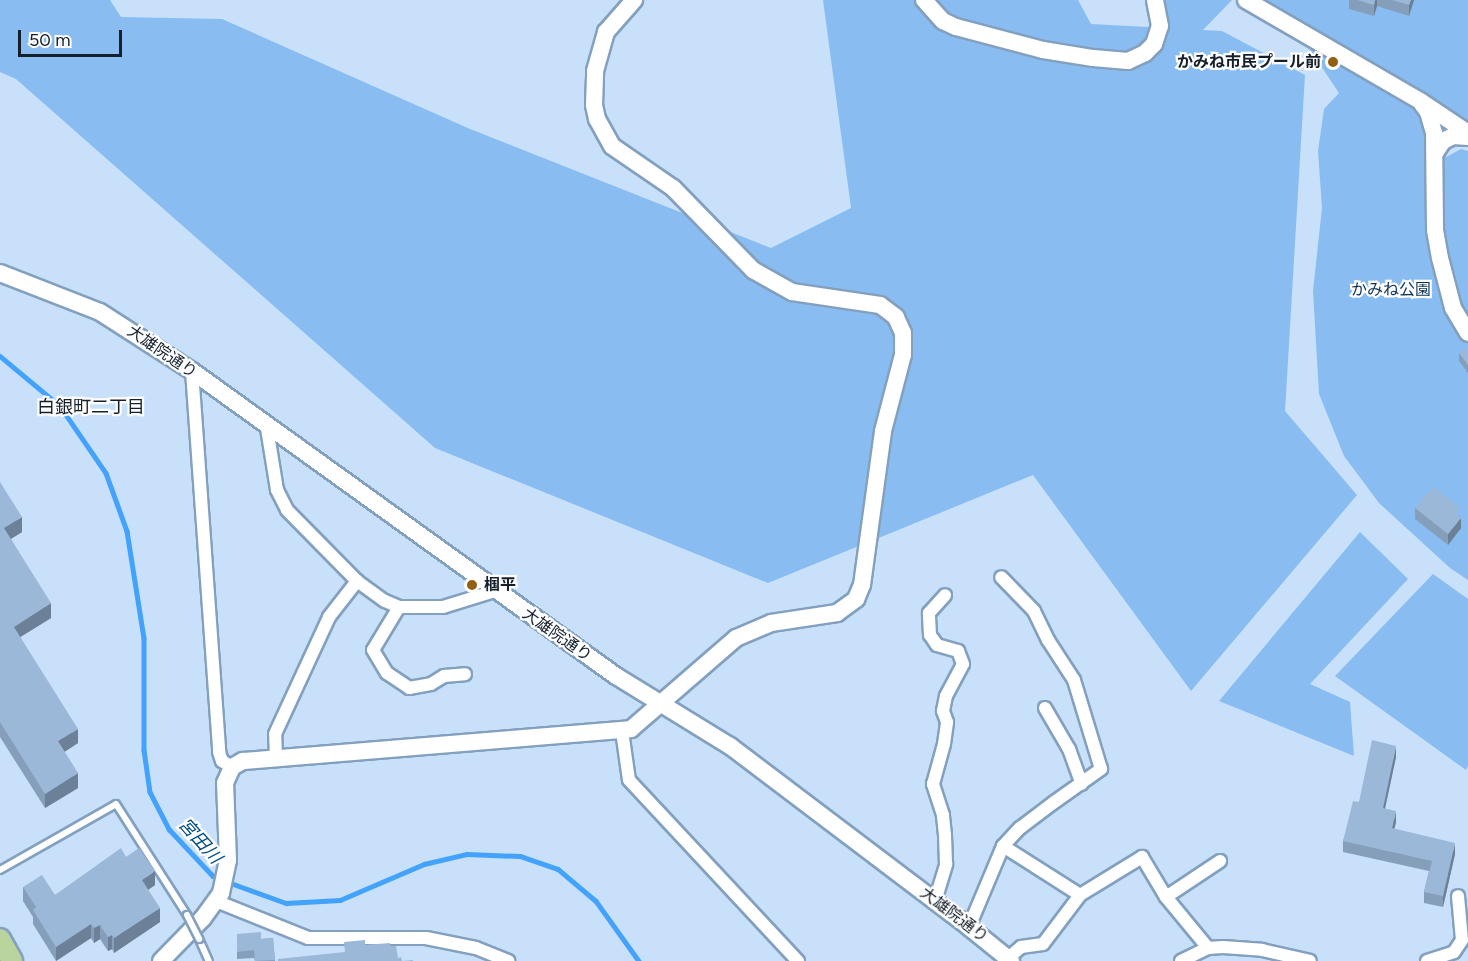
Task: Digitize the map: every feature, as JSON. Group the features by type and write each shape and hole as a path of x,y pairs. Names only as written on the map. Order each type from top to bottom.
{"main road":[{"path":"0,939 12,961"}],"street":[{"path":"161,961 203,918 219,897 228,872 225,783 232,767 243,761 622,731 639,724 736,638 771,623 821,618 837,613 856,599 862,585 877,460 903,355 903,333 896,317 880,305 792,292 753,270 673,188 612,146 605,136 596,112 595,70 606,32 634,0"},
{"path":"924,0 943,21 956,27 1043,50 1128,61 1145,53 1154,44 1160,26 1155,0"},
{"path":"1246,0 1267,6 1420,101 1468,135"},
{"path":"1420,101 1432,122 1435,153 1436,239 1453,308 1468,333"},
{"path":"1435,153 1443,141 1452,136 1468,135"},
{"name":"大雄院通り","path":"0,273 100,312 192,371 266,422 495,591 616,676 730,747 1009,959"},
{"path":"192,371 219,752 222,761 232,767"},
{"path":"266,422 277,490 287,510 357,581 386,602 399,606 443,607 495,591"},
{"path":"969,927 1003,846 1020,828 1101,769 1074,680 1048,640 1034,611 1002,577"},
{"path":"276,758 275,734 329,617 357,581"},
{"path":"935,901 946,864 943,815 933,784 944,744 947,722 943,711 946,696 963,664 958,651 937,645 930,635 929,613 945,595"},
{"path":"399,606 373,650 387,673 409,688 431,684 444,676 465,674"},
{"path":"1045,708 1069,749 1082,784"},
{"path":"622,731 629,780 798,961"},
{"path":"1003,846 1080,895"},
{"path":"1009,959 1021,947 1043,944 1080,895 1142,857 1166,897 1208,948"},
{"path":"1166,897 1220,861"},
{"path":"1433,960 1454,952 1462,940 1458,896"},
{"path":"219,897 308,938 426,938 476,948 509,961"},
{"path":"1181,961 1208,948 1242,947 1310,961"}],"lane":[{"path":"0,870 116,804 187,915 209,961"}],"green space":[{"path":"0,0 110,0 121,17 222,19 470,129 771,248 851,208 823,0 1078,0 1091,24 1167,28 1155,0 1232,0 1203,30 1222,31 1305,75 1285,411 1357,495 1191,691 1033,475 768,583 435,448 16,79 0,72"},
{"path":"1262,0 1468,0 1468,122 1458,115"},
{"name":"かみね公園","path":"1307,45 1417,110 1427,138 1446,157 1461,149 1468,151 1468,580 1450,568 1379,503 1344,456 1319,394 1313,291 1322,208 1318,151 1324,109 1339,93"},
{"path":"1360,532 1408,579 1310,684 1350,702 1354,756 1219,701"},
{"path":"1433,574 1468,599 1468,766 1466,770 1335,676"}],"building":[{"path":"1357,0 1375,0 1374,5"},
{"path":"1392,0 1411,0 1409,5"},
{"path":"1465,349 1468,352 1468,365 1459,353"},
{"path":"0,482 22,517 4,528 51,603 14,627 78,729 58,741 78,773 45,794 0,722"},
{"path":"1433,487 1460,508 1456,513 1461,518 1448,534 1415,508"},
{"path":"1372,740 1396,746 1383,808 1396,811 1392,828 1455,843 1443,896 1424,892 1432,861 1343,841 1353,801 1359,802"},
{"path":"121,848 126,857 139,848 155,871 142,880 160,908 114,938 112,935 108,937 100,925 94,928 91,924 56,947 33,910 36,907 23,887 42,875 55,895"},
{"path":"261,932 261,939 273,938 275,960 255,961 254,950 237,952 237,934"},
{"path":"365,940 365,945 390,943 390,946 396,946 398,958 401,957 402,961 278,961 278,959 345,952 344,942"}],"waterway":[{"name":"宮田川","path":"0,356 60,406 106,473 127,531 144,638 144,750 150,792 169,829 213,876 220,879"},
{"name":"宮田川","path":"228,882 286,903 340,900 424,864 467,854 520,856 558,869 596,901 639,961"}],"place":[{"name":"かみね市民プール前","path":"1333,62"},
{"name":"椢平","path":"472,585"}],"district":[{"name":"白銀町二丁目","path":"91,407"}]}
